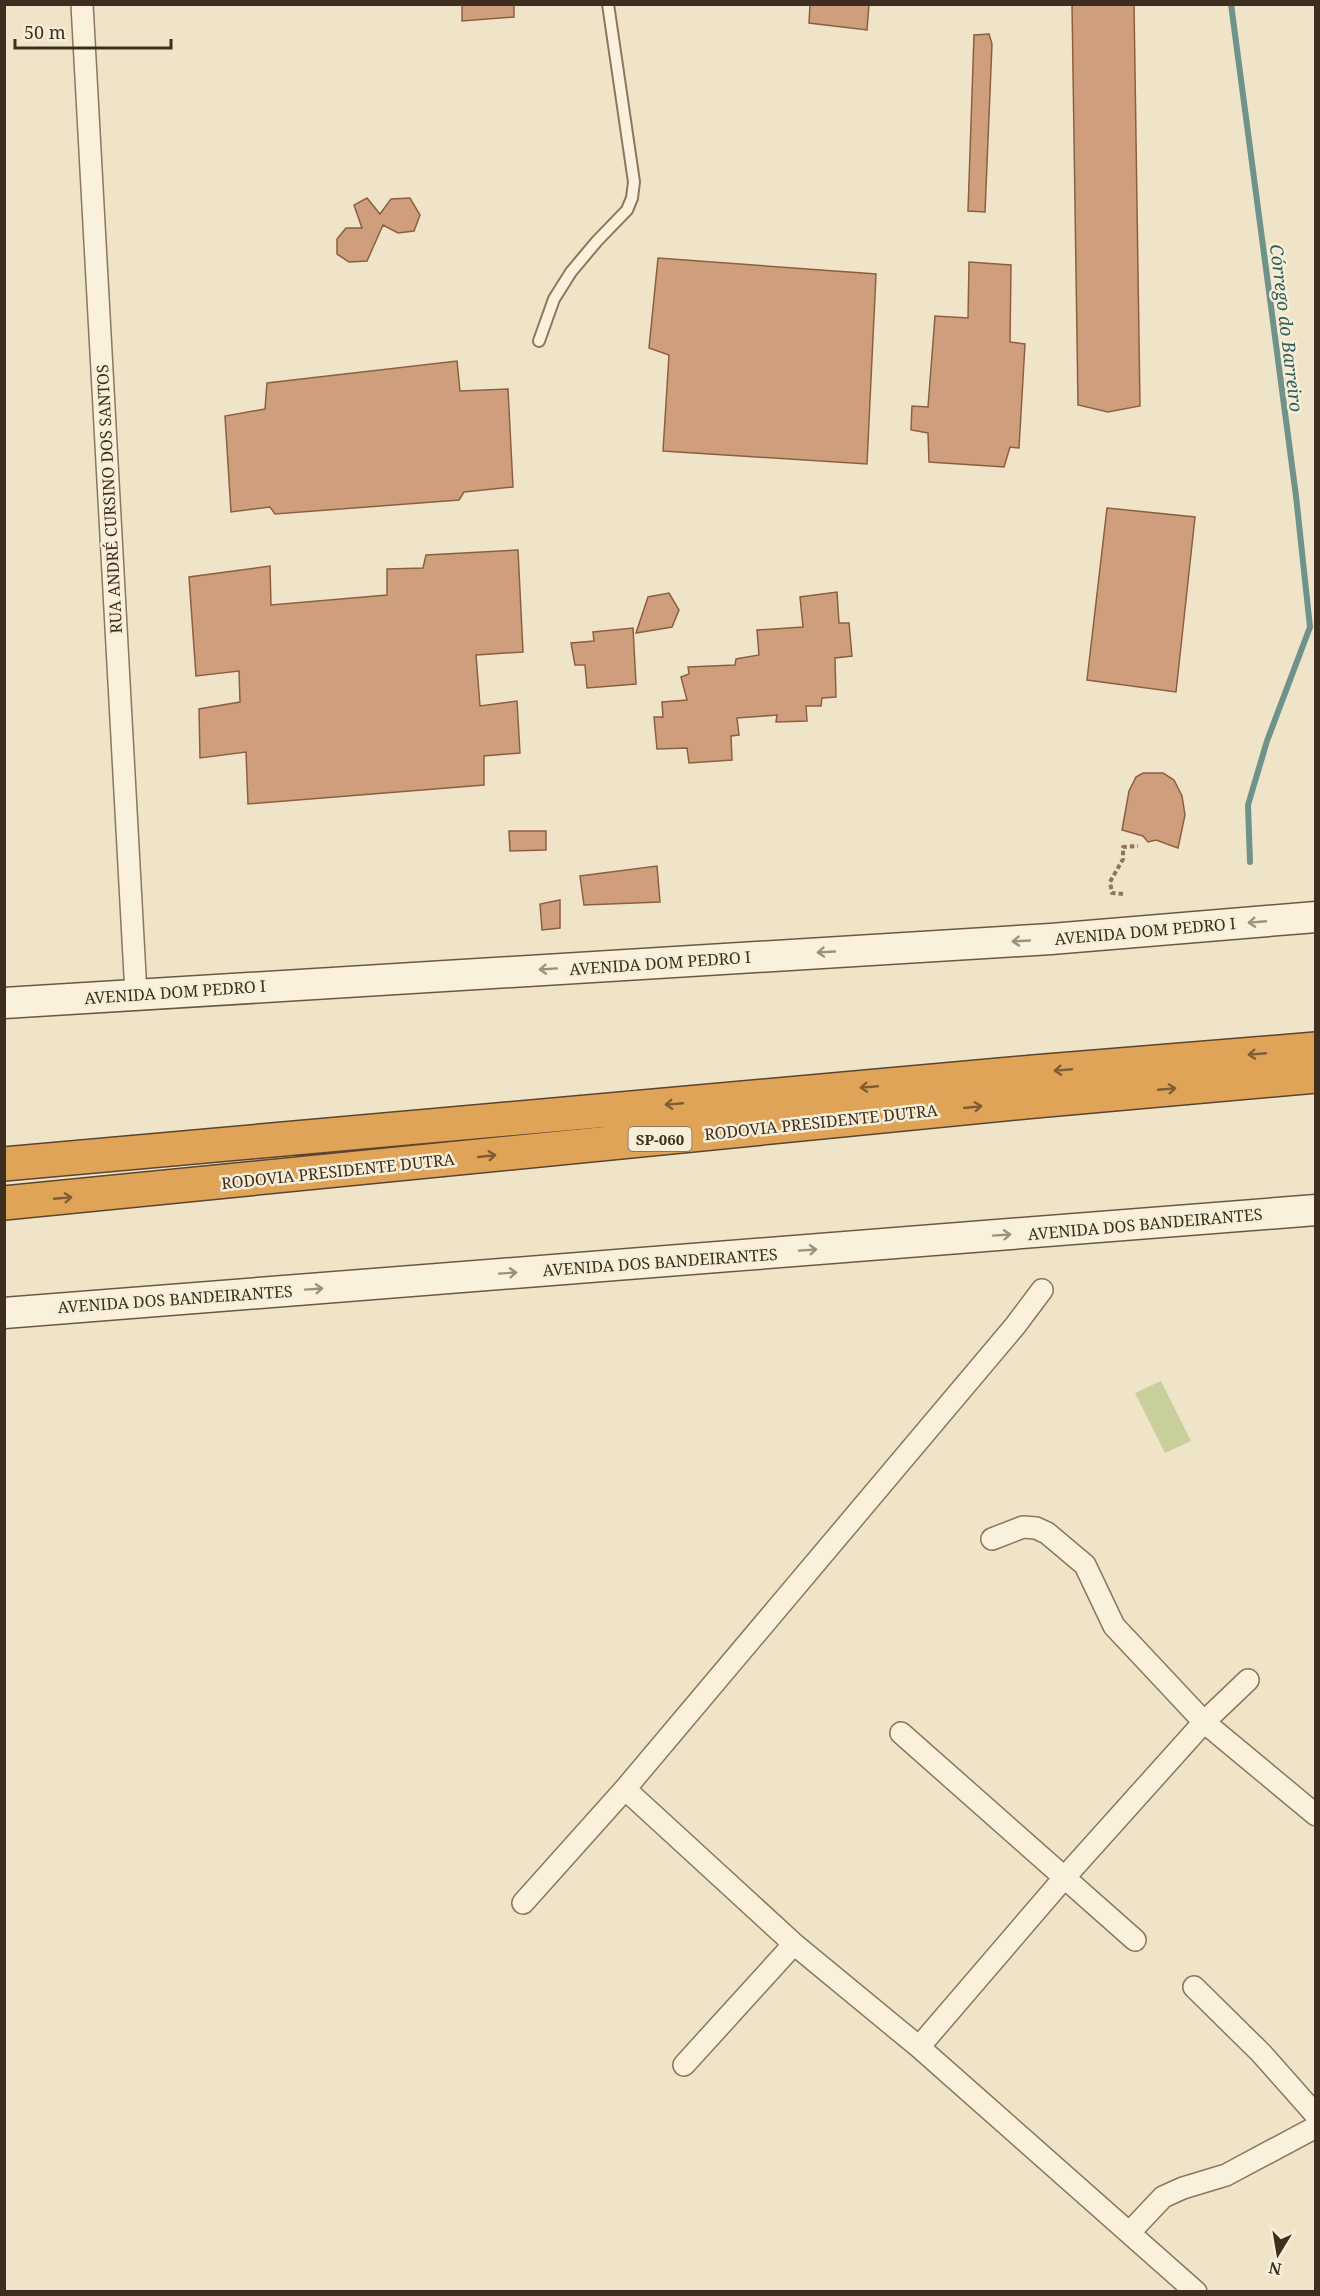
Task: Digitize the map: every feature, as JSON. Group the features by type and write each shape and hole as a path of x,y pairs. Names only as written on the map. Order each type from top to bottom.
{"highway":[{"name":"RODOVIA PRESIDENTE DUTRA","path":"4,1164 1316,1049"},
{"name":"RODOVIA PRESIDENTE DUTRA","path":"4,1203 1035,1101 1316,1076"}],"main road":[{"name":"AVENIDA DOM PEDRO I","path":"4,1003 1051,939 1316,917"},
{"name":"AVENIDA DOS BANDEIRANTES","path":"4,1313 1316,1210"}],"street":[{"name":"RUA ANDRÉ CURSINO DOS SANTOS","path":"82,4 136,994"},
{"path":"523,1903 625,1790 1015,1326 1042,1290"},
{"path":"992,1539 1023,1527 1036,1528 1047,1533 1085,1564 1114,1626 1204,1722 1316,1815"},
{"path":"919,2047 1064,1878 1204,1722 1248,1680"},
{"path":"901,1733 1135,1940"},
{"path":"625,1790 794,1944 919,2047 1196,2292"},
{"path":"684,2065 794,1944"},
{"path":"1194,1987 1261,2053 1316,2115"},
{"path":"1130,2232 1163,2197 1226,2175 1316,2127"}],"lane":[{"path":"539,341 554,299 571,272 627,210 632,198 634,182 608,4"}],"path":[{"path":"1123,894 1112,892 1110,882 1123,859 1123,847 1138,846"}],"green space":[{"path":"1161,1381 1191,1441 1165,1453 1135,1393"}],"building":[{"path":"462,4 514,4 514,17 462,21"},
{"path":"810,4 869,4 867,30 809,23"},
{"path":"1072,4 1134,4 1140,406 1108,412 1078,405"},
{"path":"989,34 992,44 985,212 968,211 974,35"},
{"path":"367,198 380,214 391,199 410,198 420,215 414,231 398,233 383,225 367,261 349,262 337,254 337,239 346,228 362,228 354,205"},
{"path":"658,258 876,274 867,464 663,451 669,355 649,348"},
{"path":"969,262 1011,265 1010,342 1025,344 1019,448 1010,447 1004,467 929,462 928,433 911,430 912,406 928,407 935,316 968,318"},
{"path":"457,361 460,391 508,389 513,487 464,492 459,500 275,514 270,507 231,512 225,416 265,409 267,383"},
{"path":"1107,508 1195,517 1176,692 1087,680"},
{"path":"518,550 523,652 476,655 480,706 517,701 520,753 484,756 484,785 248,804 246,752 200,758 199,709 240,702 239,671 196,676 189,577 270,566 271,605 387,595 387,569 423,568 426,555"},
{"path":"837,592 839,623 849,623 852,656 835,658 836,697 822,698 821,706 806,706 807,721 776,722 777,715 737,718 739,735 731,736 732,760 689,763 687,748 657,749 654,717 663,717 662,702 687,700 681,677 689,674 688,667 735,665 736,659 759,655 757,630 803,627 800,597"},
{"path":"669,593 679,610 672,627 636,633 648,597"},
{"path":"633,628 636,684 587,688 585,665 575,665 571,643 594,641 593,632"},
{"path":"1143,773 1163,773 1174,780 1182,796 1185,815 1178,848 1156,840 1148,842 1143,836 1122,830 1129,791 1136,777"},
{"path":"509,831 546,831 546,850 510,851"},
{"path":"657,866 660,902 584,905 580,876"},
{"path":"560,900 560,928 542,930 540,904"}],"waterway":[{"name":"Córrego do Barreiro","path":"1231,4 1296,496 1310,627 1267,741 1248,805 1250,862"}]}
